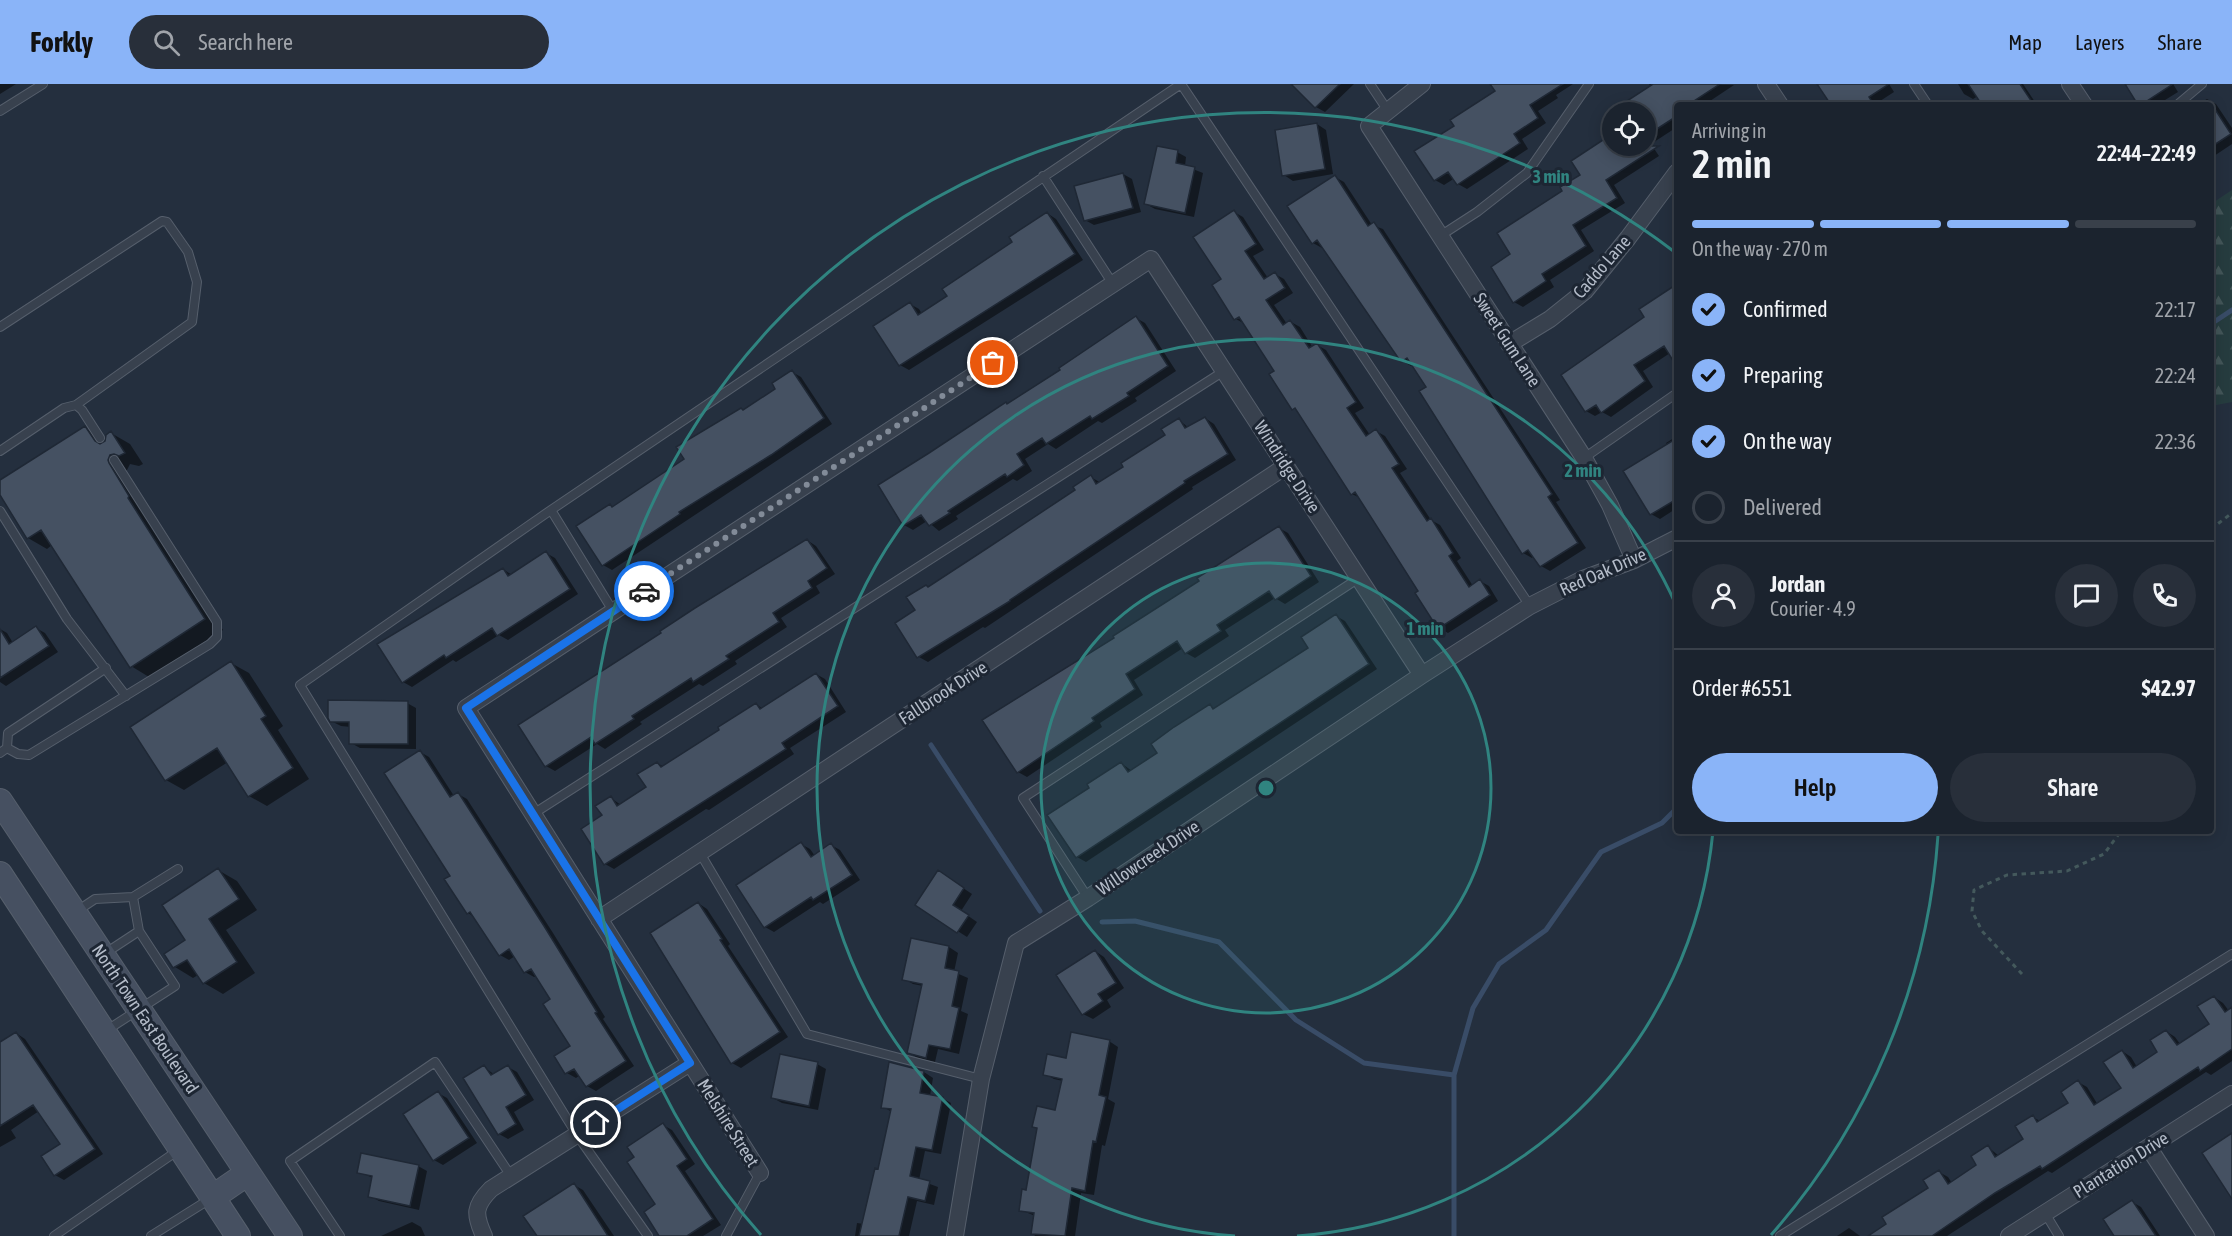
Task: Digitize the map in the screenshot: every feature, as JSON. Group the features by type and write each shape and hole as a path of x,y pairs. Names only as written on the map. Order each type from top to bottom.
{"main road":[{"name":"North Town East Boulevard","path":"0,801 290,1236"},
{"path":"0,874 238,1236"},
{"path":"213,1197 248,1173"}],"street":[{"path":"1388,111 1422,84"},
{"path":"2070,84 2082,102"},
{"name":"Sweet Gum Lane","path":"1388,111 1369,126 1584,458 1610,505 1634,560"},
{"name":"Caddo Lane","path":"1509,344 1550,320 1585,291 1674,176"},
{"name":"Windridge Drive","path":"1113,284 1151,259 1422,675"},
{"path":"613,611 1113,284"},
{"name":"Fallbrook Drive","path":"599,919 1286,466"},
{"name":"Red Oak Drive","path":"1530,606 1583,579 1634,560 1674,540"},
{"name":"Willowcreek Drive","path":"955,1236 981,1079 1016,943 1088,898 1422,675 1530,606"},
{"name":"Melshire Street","path":"613,611 466,708 760,1173"},
{"path":"484,1236 477,1219 479,1201 491,1189 690,1063"},
{"name":"Plantation Drive","path":"2009,1236 2232,1094"},
{"path":"2149,1148 2206,1236"}],"lane":[{"path":"0,111 43,84"},
{"path":"648,1236 576,1135 300,685 550,510 1181,84 1530,606"},
{"path":"1370,84 1388,111"},
{"path":"1440,236 1477,212 1527,173 1589,84"},
{"path":"1914,84 1926,102"},
{"path":"2181,102 2202,84"},
{"path":"1043,176 1113,284"},
{"path":"0,327 162,221 167,222 188,252 197,282 192,321 76,405 64,408 0,451"},
{"path":"533,814 1224,370"},
{"path":"1584,458 1674,395"},
{"path":"76,405 82,410 100,438"},
{"path":"106,668 8,733 3,751 29,755 210,644 217,637 217,622 114,460"},
{"path":"550,510 613,611"},
{"path":"0,511 67,619 126,696"},
{"path":"1088,898 1023,798 1359,578"},
{"path":"700,853 807,1034 981,1079"},
{"path":"74,913 95,899 133,897 178,869"},
{"path":"104,1032 175,986 139,931 133,897"},
{"path":"102,955 139,931"},
{"path":"1780,1236 2232,954"},
{"path":"340,1236 290,1161 435,1062 512,1176"},
{"path":"54,1236 180,1149"},
{"path":"726,1236 760,1173"},
{"path":"151,1236 213,1197"},
{"path":"2045,1214 2059,1236"}],"path":[{"path":"2214,527 2232,513"},
{"path":"2022,974 1982,931 1972,911 1974,890 2007,874 2067,871 2104,854 2119,834"}],"green space":[{"path":"2232,190 2232,402 2214,405 2214,202"}],"building":[{"path":"1291,84 1340,84 1315,108"},
{"path":"1490,84 1563,84 1530,105 1538,118 1514,134 1520,143 1457,185 1448,172 1434,181 1414,151 1454,126 1450,120 1495,91"},
{"path":"1653,84 1720,84 1693,102 1674,102 1674,118 1656,130 1656,102 1625,102"},
{"path":"1817,84 1889,84 1869,97 1872,102 1829,102"},
{"path":"1968,84 2020,84 2032,102 1980,102"},
{"path":"2125,84 2173,84 2146,102 2136,102"},
{"path":"2214,108 2231,134 2214,145"},
{"path":"1317,123 1325,169 1282,176 1275,130"},
{"path":"1602,141 1602,156 1643,156 1606,180 1617,198 1573,225 1586,246 1542,274 1546,281 1513,303 1491,267 1510,254 1497,233 1562,191 1560,187 1580,175 1571,161"},
{"path":"1157,146 1178,150 1176,163 1195,167 1185,213 1144,204"},
{"path":"1123,173 1133,208 1084,221 1074,186"},
{"path":"1335,175 1368,226 1374,222 1552,494 1548,497 1578,543 1540,567 1528,550 1522,554 1419,391 1426,387 1407,358 1401,362 1317,240 1312,244 1287,206"},
{"path":"1234,210 1256,244 1245,251 1264,279 1275,272 1285,288 1266,300 1283,325 1290,320 1309,348 1317,343 1356,402 1347,408 1366,436 1376,429 1399,464 1392,468 1427,521 1431,518 1453,553 1449,556 1469,587 1480,579 1490,595 1438,629 1415,593 1418,591 1355,492 1351,495 1295,408 1292,410 1269,374 1274,371 1239,317 1234,320 1212,285 1221,279 1193,237"},
{"path":"1047,212 1075,254 899,366 873,326 910,302 918,315 947,296 942,289 1012,242 1009,237"},
{"path":"1674,286 1674,362 1664,346 1634,365 1645,381 1601,413 1596,405 1585,412 1561,375 1644,317 1639,309"},
{"path":"1136,316 1168,366 1127,393 1129,396 1092,419 1090,416 1046,444 1042,438 1017,454 1024,465 1007,477 1005,474 929,526 921,515 903,526 878,485 1060,370 1059,368"},
{"path":"792,370 824,418 771,455 679,512 680,514 602,566 576,526 610,504 612,507 684,459 676,447 741,408 743,410 775,389 772,383"},
{"path":"1205,417 1228,454 1184,481 1185,483 1010,601 917,658 895,623 915,610 906,597 926,585 928,587 986,549 1075,490 1073,487 1091,475 1096,484 1123,467 1121,463 1165,435 1161,429 1179,418 1185,428"},
{"path":"85,426 95,441 100,444 105,441 106,435 111,431 125,453 119,456 110,455 109,463 129,496 128,498 205,619 130,668 41,530 27,539 0,495 0,480"},
{"path":"1674,440 1674,501 1650,515 1623,471"},
{"path":"1279,526 1311,576 1275,600 1269,591 1217,625 1221,631 1185,654 1177,641 1126,674 1135,689 1092,718 1094,721 1017,773 982,720 1114,638 1113,636 1199,581 1197,578"},
{"path":"807,539 827,568 808,581 812,588 773,613 779,622 726,656 729,659 693,682 691,678 632,716 634,719 595,744 591,737 545,767 518,725 661,633 660,631 695,608"},
{"path":"546,551 570,589 497,636 492,628 446,658 444,655 402,683 377,644 503,568 508,576"},
{"path":"1336,614 1369,664 1076,858 1047,815 1089,788 1087,784 1121,762 1128,772 1157,753 1151,744 1174,727 1210,704 1213,709 1308,648 1301,637"},
{"path":"36,626 49,646 0,678 0,629 9,644"},
{"path":"231,661 266,716 261,719 293,768 248,797 217,748 165,781 130,727"},
{"path":"816,673 838,706 782,743 786,749 604,865 581,829 602,815 595,806 611,796 617,806 646,787 637,774 657,762 661,767 756,703 760,709"},
{"path":"328,700 408,701 408,744 349,744 349,722 330,722"},
{"path":"420,750 450,797 458,792 544,926 626,1061 586,1087 574,1069 565,1074 554,1056 570,1046 543,1004 550,999 531,969 524,973 509,949 499,956 470,912 467,914 444,879 450,876 384,773"},
{"path":"801,842 811,857 831,843 852,875 813,900 811,897 764,928 736,885"},
{"path":"218,868 239,899 209,919 237,962 203,984 187,960 173,968 164,954 185,940 162,905"},
{"path":"938,870 964,888 953,905 969,915 957,933 915,905"},
{"path":"698,902 780,1032 731,1064 650,933"},
{"path":"911,938 949,946 945,968 959,971 952,1006 959,1008 950,1049 929,1045 926,1058 907,1053 922,984 902,980"},
{"path":"1095,950 1116,983 1098,994 1103,1001 1082,1015 1056,975"},
{"path":"2214,996 2225,1012 2232,1007 2232,1049 2200,1071 2198,1067 2042,1169 2040,1166 1995,1193 1932,1236 1868,1236 1886,1224 1882,1217 1928,1188 1923,1180 1939,1170 1948,1184 1976,1165 1971,1156 1988,1145 1995,1157 2023,1139 2015,1126 2033,1115 2037,1122 2068,1103 2061,1092 2078,1080 2094,1105 2121,1088 2103,1062 2122,1050 2133,1068 2157,1052 2150,1040 2166,1030 2177,1045 2209,1024 2197,1006"},
{"path":"16,1032 95,1149 54,1176 41,1156 60,1144 33,1105 0,1126 0,1042"},
{"path":"1071,1032 1110,1040 1099,1095 1106,1097 1096,1142 1093,1141 1085,1191 1072,1188 1065,1236 1031,1234 1034,1213 1019,1211 1022,1189 1026,1190 1037,1128 1032,1127 1037,1106 1055,1110 1062,1079 1043,1075 1047,1054 1066,1058"},
{"path":"780,1054 818,1062 809,1106 771,1098"},
{"path":"889,1062 924,1071 920,1093 943,1097 932,1150 916,1147 910,1176 930,1181 925,1201 908,1197 899,1236 859,1236 875,1168 878,1169 891,1109 881,1108"},
{"path":"484,1065 491,1075 508,1065 526,1095 506,1107 516,1124 498,1135 463,1078"},
{"path":"438,1091 469,1138 433,1161 403,1114"},
{"path":"663,1123 687,1159 677,1166 713,1219 687,1236 659,1236 644,1212 655,1204 627,1162 634,1157 627,1147"},
{"path":"2232,1133 2232,1199 2202,1153"},
{"path":"361,1153 419,1165 410,1206 368,1197 372,1176 357,1173"},
{"path":"574,1183 608,1236 537,1236 523,1216"},
{"path":"2132,1200 2156,1236 2114,1236 2103,1219"}],"waterway":[{"path":"2214,322 2232,310"},
{"path":"931,745 1040,911"},
{"path":"1454,1236 1454,1075 1473,1008 1499,964 1546,930 1601,852 1662,823 1674,811"},
{"path":"1102,922 1135,921 1219,942 1296,1020 1364,1063 1454,1075"}],"way so far":[{"path":"644,591 993,363"}],"route":[{"path":"596,1123 690,1063 466,708 644,591"}]}
